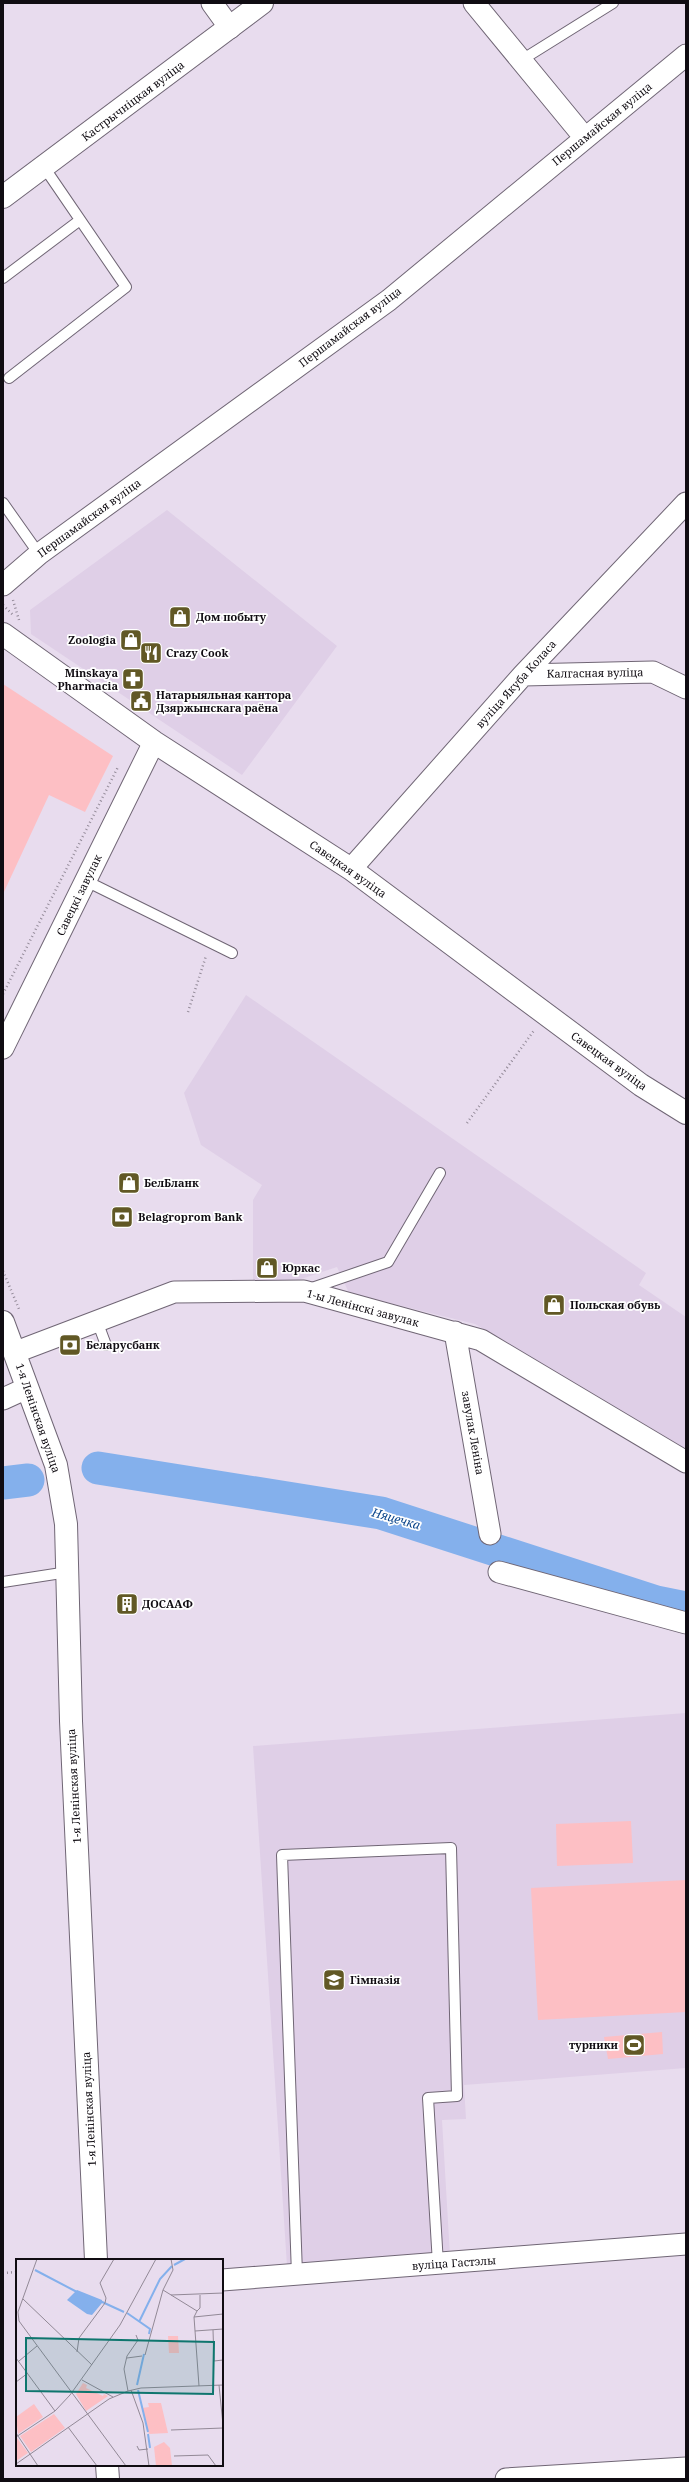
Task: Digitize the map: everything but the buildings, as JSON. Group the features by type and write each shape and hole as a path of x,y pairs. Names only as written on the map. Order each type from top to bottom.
{"street":[{"path":"212,3 230,28"},
{"name":"Кастрычніцкая вуліца","path":"3,198 262,3"},
{"path":"474,3 520,61 585,138"},
{"name":"Першамайская вуліца","path":"3,585 39,554 389,300 686,55"},
{"name":"вуліца Якуба Коласа","path":"351,869 523,675 686,503"},
{"name":"Савецкая вуліца","path":"3,634 154,742 351,869 641,1085 686,1113"},
{"name":"Калгасная вуліца","path":"523,675 653,672 686,688"},
{"name":"Савецкі завулак","path":"3,1048 154,742"},
{"name":"1-ы Ленінскі завулак","path":"16,1352 174,1292 304,1291 481,1340 686,1462"},
{"name":"1-я Ленінская вуліца","path":"3,1322 16,1352 27,1388 56,1465 66,1524 71,1721 96,2259"},
{"name":"завулак Леніна","path":"455,1332 490,1534"},
{"path":"3,1399 27,1388"},
{"path":"498,1572 686,1623"},
{"name":"вуліца Гастэлы","path":"223,2280 686,2244"},
{"path":"107,2466 108,2479"},
{"path":"506,2479 634,2475 686,2468"}],"lane":[{"path":"520,61 613,3"},
{"path":"9,378 126,287 44,167"},
{"path":"3,278 80,220"},
{"path":"3,503 39,554"},
{"path":"86,881 232,953"},
{"path":"304,1291 388,1262 440,1173"},
{"path":"97,1322 106,1345"},
{"path":"3,1582 68,1572"},
{"path":"297,2274 282,1855 451,1848 457,2096 428,2098 438,2264"}],"path":[{"path":"3,994 122,760"},
{"path":"188,1012 210,942"},
{"path":"467,1123 538,1024"},
{"path":"3,2273 16,2272"}],"shaded area":[{"path":"167,510 337,646 242,775 31,634 30,610"},
{"path":"3,684 113,756 85,812 49,795 3,894"},
{"path":"246,995 646,1273 639,1285 686,1317 686,1449 475,1324 349,1293 337,1267 289,1283 253,1283 253,1200 262,1185 201,1145 184,1093"},
{"path":"686,1713 686,2068 464,2085 466,2119 442,2120 450,2256 287,2266 253,1746"},
{"path":"631,1821 633,1863 557,1866 556,1824"},
{"path":"686,1880 686,2012 538,2020 531,1888"},
{"name":"турники","path":"662,2032 663,2054 608,2059 604,2037"}],"waterway":[{"name":"Няцечка","path":"98,1468 381,1513 656,1602 686,1608"},
{"name":"Няцечка","path":"3,1483 28,1480"}],"place":[{"name":"Дом побыту","path":"180,617"},
{"name":"Zoologia","path":"131,640"},
{"name":"Crazy Cook","path":"151,653"},
{"name":"Minskaya Pharmacia","path":"133,679"},
{"name":"Натарыяльная кантора Дзяржынскага раёна","path":"141,701"},
{"name":"БелБланк","path":"129,1183"},
{"name":"Belagroprom Bank","path":"122,1217"},
{"name":"Юркас","path":"267,1268"},
{"name":"Польская обувь","path":"554,1305"},
{"name":"Беларусбанк","path":"70,1345"},
{"name":"ДОСААФ","path":"127,1604"},
{"name":"Гімназія","path":"334,1980"},
{"name":"турники","path":"634,2045"}]}
